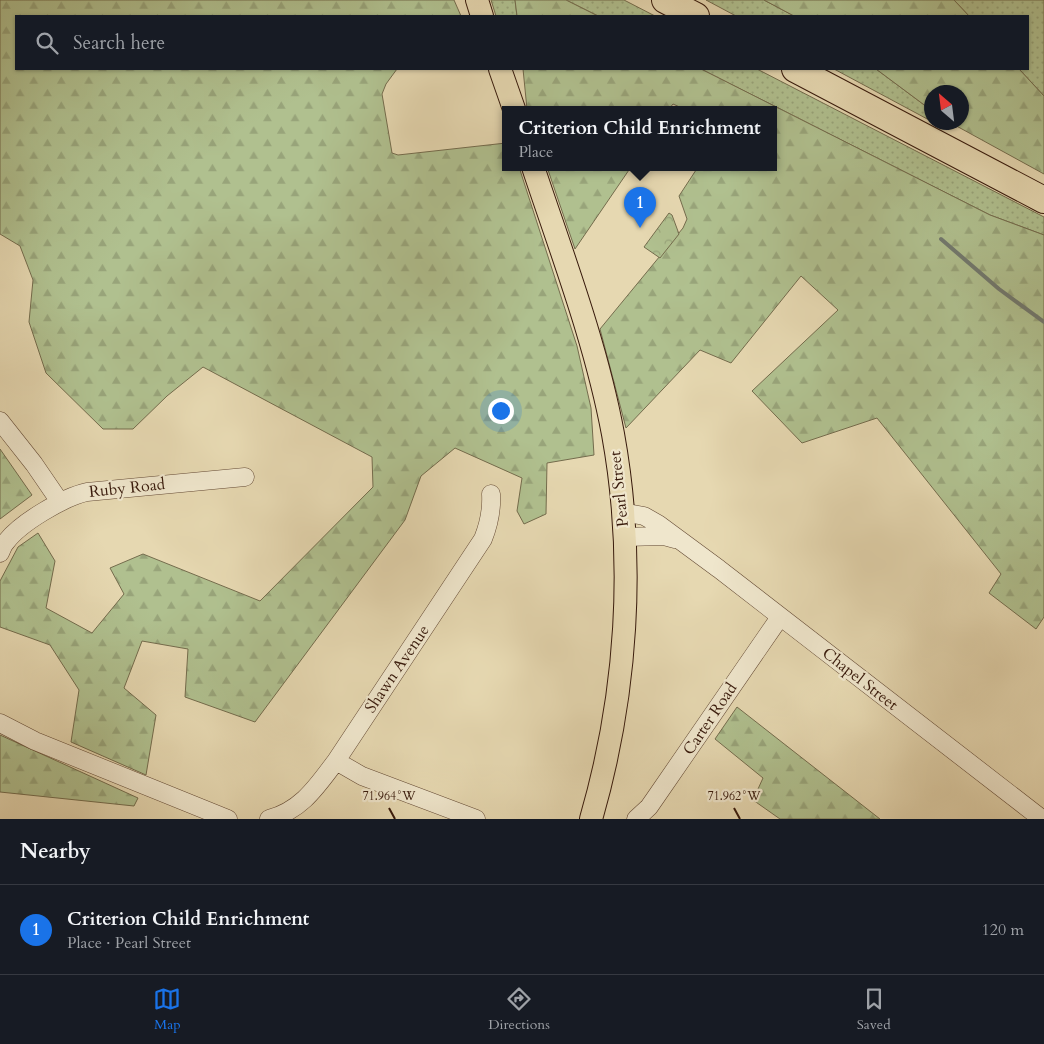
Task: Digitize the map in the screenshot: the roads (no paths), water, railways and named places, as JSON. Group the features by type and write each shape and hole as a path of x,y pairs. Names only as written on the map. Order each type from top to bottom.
{"highway":[{"path":"666,0 694,15"},
{"path":"797,70 1044,200"}],"main road":[{"path":"477,0 482,15"},
{"path":"500,70 513,106"},
{"name":"Pearl Street","path":"534,171 602,385 616,455 623,514 625,538 624,624 617,695 606,764 591,819"}],"street":[{"path":"0,421 34,464 60,502"},
{"name":"Ruby Road","path":"0,552 6,542 24,526 73,495 87,492 245,477"},
{"name":"Shawn Avenue","path":"269,819 291,811 302,803 312,793 336,760 482,539 489,525 492,511 491,494"},
{"name":"Chapel Street","path":"623,514 644,516 720,569 1042,819"},
{"name":"Chapel Street","path":"625,538 664,536 678,540"},
{"name":"Carter Road","path":"636,819 649,807 780,617"},
{"path":"0,723 35,741 228,819"},
{"path":"336,760 362,776 476,819"}],"waterway":[{"path":"941,239 999,289 1044,322"}],"place":[{"name":"Criterion Child Enrichment","path":"640,228"}]}
